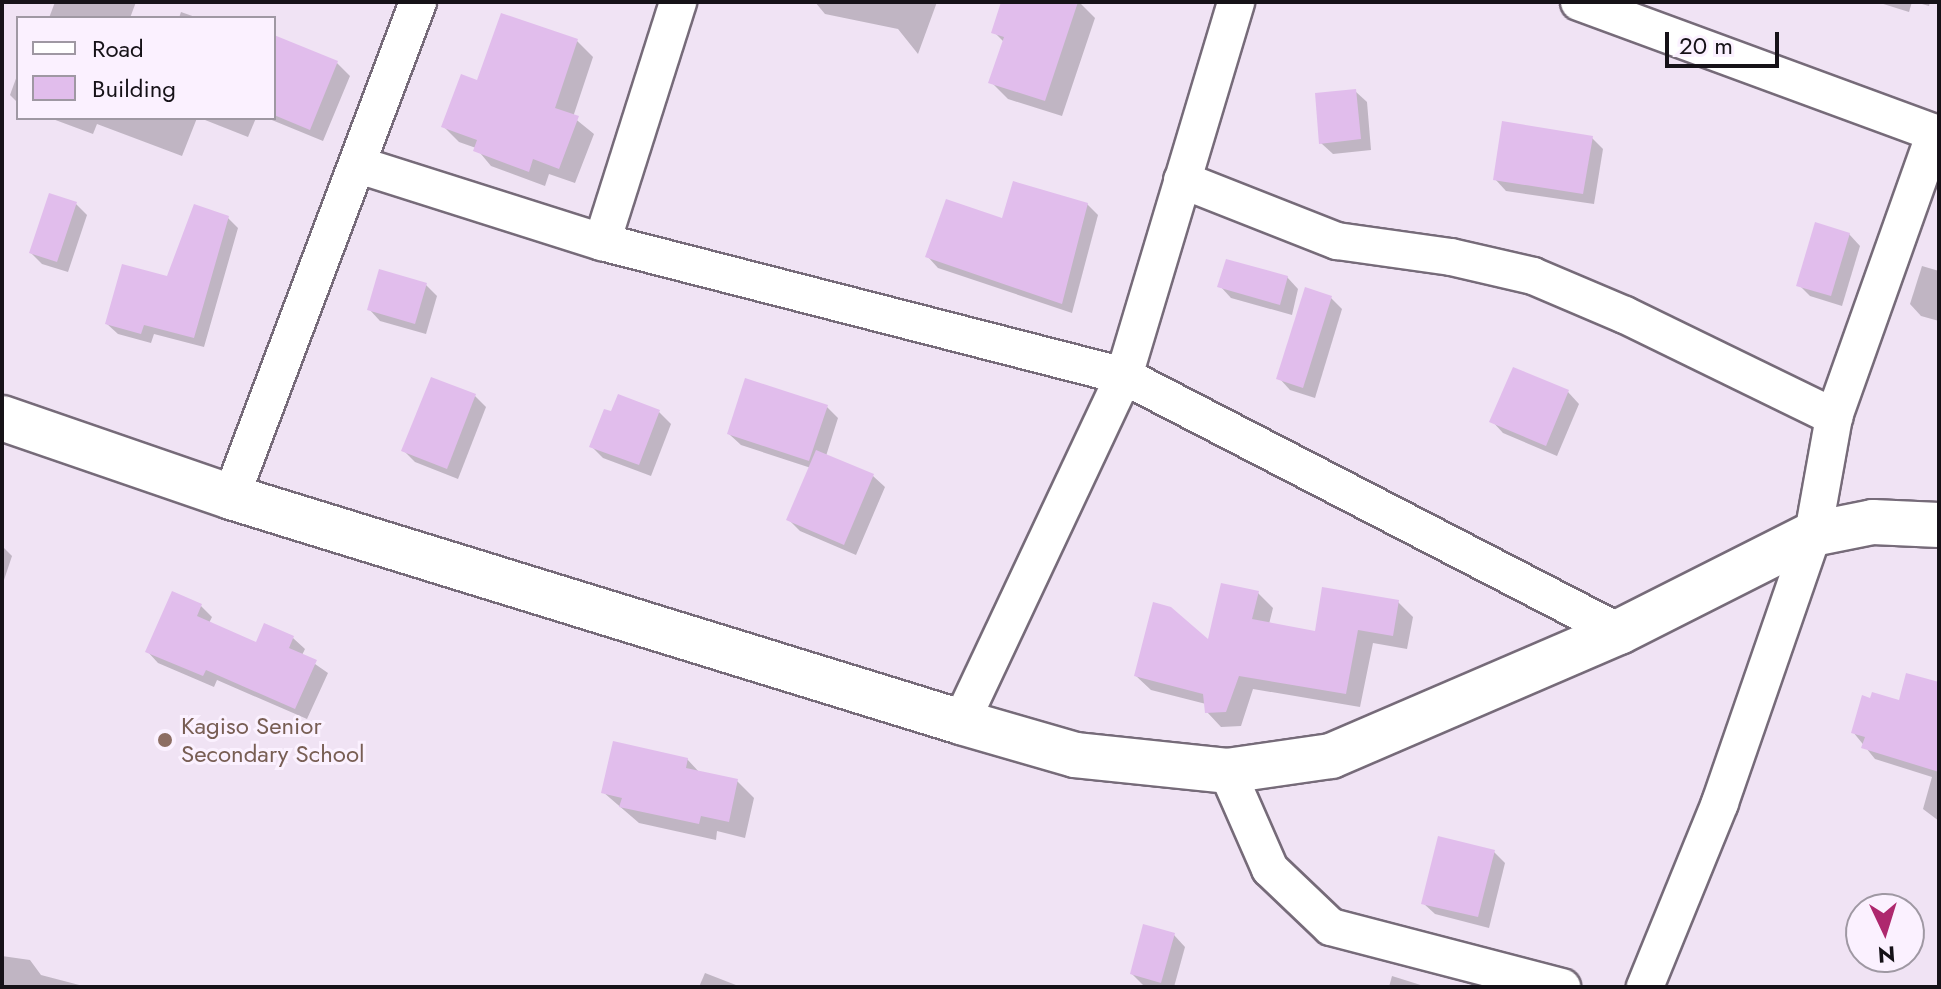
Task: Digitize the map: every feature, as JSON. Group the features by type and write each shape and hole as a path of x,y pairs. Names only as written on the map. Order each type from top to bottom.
{"street":[{"path":"231,497 359,165 418,2"},
{"path":"602,242 678,2"},
{"path":"961,722 1124,376 1236,2"},
{"path":"1579,2 1937,134 1834,417 1813,534 1720,803 1645,987"},
{"path":"359,165 602,242 1124,376 1619,632"},
{"path":"1182,180 1337,241 1451,257 1533,276 1625,315 1834,417"},
{"path":"2,418 231,497 1075,755 1227,771 1331,756 1619,632 1813,534 1873,522 1939,525"},
{"path":"1227,771 1270,869 1331,927 1562,987"}],"building":[{"path":"1001,2 1078,2 1045,101 988,83 1004,37 991,33"},
{"path":"501,13 578,39 555,108 579,116 559,169 533,159 529,172 473,151 477,140 441,127 461,74 477,80"},
{"path":"276,36 338,61 310,130 276,116"},
{"path":"1356,89 1361,139 1319,144 1315,93"},
{"path":"1502,121 1593,136 1583,194 1493,180"},
{"path":"1013,181 1088,203 1062,304 925,257 946,199 1002,218"},
{"path":"49,193 77,202 57,262 29,253"},
{"path":"194,204 229,216 194,338 144,325 141,334 105,324 122,264 167,276"},
{"path":"1815,222 1850,233 1831,296 1796,286"},
{"path":"1226,259 1288,276 1280,305 1217,287"},
{"path":"379,269 427,283 415,324 367,310"},
{"path":"1305,287 1332,296 1303,388 1276,379"},
{"path":"1513,367 1569,390 1546,446 1489,422"},
{"path":"431,377 476,394 447,469 401,451"},
{"path":"745,378 828,405 809,461 727,434"},
{"path":"618,394 660,410 639,465 589,447 604,409 611,411"},
{"path":"816,450 874,474 844,545 786,520"},
{"path":"1221,583 1259,591 1252,619 1315,631 1322,587 1399,600 1393,636 1358,630 1346,694 1239,676 1226,712 1205,713 1203,694 1134,676 1153,602 1171,607 1208,639"},
{"path":"172,591 202,604 197,616 256,642 264,623 294,636 289,648 317,660 295,709 206,670 203,676 145,652"},
{"path":"1906,673 1939,682 1939,772 1861,748 1865,737 1851,733 1862,695 1870,698 1872,692 1899,700"},
{"path":"613,741 688,758 686,768 738,779 729,822 701,816 699,824 619,807 622,798 601,793"},
{"path":"1438,836 1495,850 1478,917 1421,904"},
{"path":"1143,924 1175,933 1161,983 1130,974"}],"place":[{"name":"Kagiso Senior Secondary School","path":"165,740"}]}
